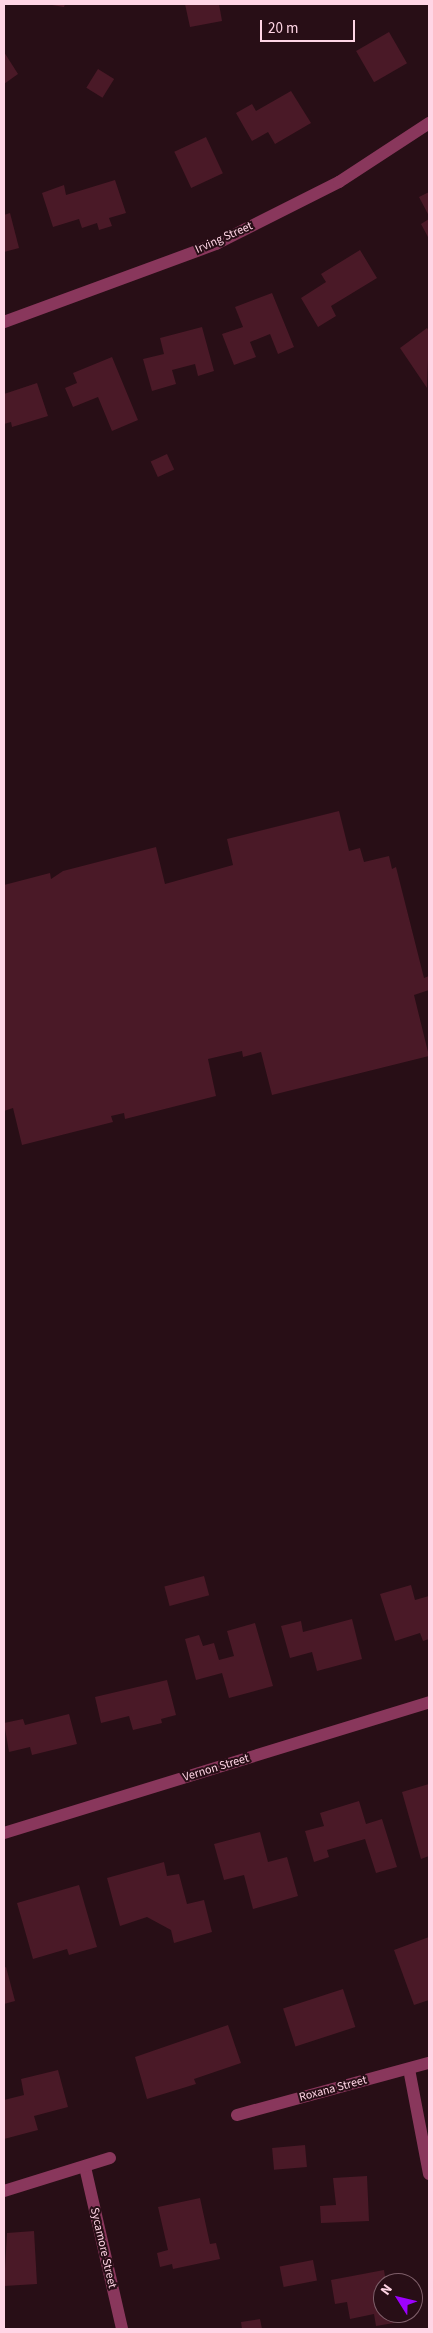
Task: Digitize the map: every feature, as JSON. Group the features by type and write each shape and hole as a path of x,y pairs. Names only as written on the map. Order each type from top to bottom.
{"street":[{"name":"Irving Street","path":"4,322 216,244 339,182 429,123"},
{"name":"Vernon Street","path":"4,1833 429,1702"},
{"name":"Roxana Street","path":"237,2114 429,2063"},
{"path":"409,2069 429,2174"},
{"path":"4,2191 110,2158"},
{"name":"Sycamore Street","path":"85,2167 122,2329"}],"building":[{"path":"46,4 65,4 64,7"},
{"path":"185,4 219,4 222,21 190,27"},
{"path":"389,32 407,63 374,82 356,51"},
{"path":"4,52 18,74 4,84"},
{"path":"98,69 114,79 102,98 86,88"},
{"path":"291,91 311,123 275,144 268,132 252,141 236,113 252,104 256,111"},
{"path":"206,137 223,173 191,188 174,152"},
{"path":"115,180 126,213 109,218 112,226 99,230 97,223 82,228 79,219 53,227 42,193 64,185 66,195"},
{"path":"429,192 429,216 419,197"},
{"path":"10,213 19,248 4,252 4,215"},
{"path":"429,219 429,236 428,237 421,224"},
{"path":"360,250 377,278 331,306 336,316 318,327 301,298 326,282 321,274"},
{"path":"272,293 294,347 278,354 270,334 250,342 256,357 234,365 222,334 243,327 235,307"},
{"path":"202,327 214,371 198,376 195,364 172,370 176,384 152,391 143,359 164,354 160,338"},
{"path":"427,328 429,331 427,388 400,348"},
{"path":"112,357 138,420 112,431 98,397 73,407 65,388 77,383 73,373"},
{"path":"37,383 48,416 12,427 11,422 4,424 4,394"},
{"path":"167,454 174,469 158,477 151,462"},
{"path":"339,811 349,851 360,848 364,862 389,856 392,869 396,867 424,978 429,976 429,990 414,995 429,1056 272,1095 261,1052 243,1057 242,1051 208,1059 216,1096 125,1119 124,1113 111,1116 113,1122 22,1145 13,1108 4,1111 4,885 50,873 51,879 63,871 156,847 165,884 233,865 227,839"},
{"path":"204,1576 209,1595 170,1606 164,1587"},
{"path":"411,1585 415,1600 429,1596 429,1639 423,1641 420,1633 395,1641 380,1594"},
{"path":"352,1619 362,1659 317,1671 312,1652 290,1658 281,1626 301,1621 303,1632"},
{"path":"255,1623 273,1686 229,1698 222,1673 196,1680 185,1639 199,1635 203,1646 214,1643 219,1660 234,1656 227,1631"},
{"path":"167,1680 176,1715 161,1719 162,1723 133,1730 129,1716 101,1723 95,1697"},
{"path":"69,1714 77,1744 32,1755 30,1747 9,1752 4,1723 23,1719 25,1725"},
{"path":"429,1784 429,1856 421,1859 402,1792"},
{"path":"359,1801 366,1824 382,1819 397,1867 376,1873 365,1839 327,1850 329,1857 314,1862 305,1831 324,1826 320,1813"},
{"path":"260,1832 268,1862 287,1857 298,1896 253,1909 244,1875 224,1880 214,1844"},
{"path":"164,1862 167,1876 179,1874 187,1904 204,1900 212,1932 174,1943 171,1930 147,1917 120,1926 107,1878"},
{"path":"79,1885 97,1947 69,1955 67,1949 33,1959 17,1903"},
{"path":"429,1937 429,2000 414,2005 394,1950"},
{"path":"6,1967 15,2001 4,2004 4,1968"},
{"path":"343,1989 355,2027 295,2047 283,2008"},
{"path":"228,2025 241,2063 194,2079 196,2084 147,2099 135,2057"},
{"path":"58,2070 68,2107 34,2116 38,2130 4,2139 4,2100 24,2095 21,2079"},
{"path":"305,2145 307,2167 274,2170 272,2148"},
{"path":"367,2176 369,2221 321,2223 320,2206 336,2205 333,2178"},
{"path":"200,2198 210,2244 216,2243 220,2259 173,2269 172,2264 160,2267 157,2253 168,2250 158,2207"},
{"path":"34,2231 37,2284 4,2286 7,2233"},
{"path":"313,2260 317,2281 284,2287 280,2266"},
{"path":"384,2270 384,2273 373,2273 373,2314 350,2319 347,2302 335,2304 331,2280"},
{"path":"260,2319 262,2329 242,2329 241,2322"},
{"path":"376,2323 394,2323 376,2326"}]}
